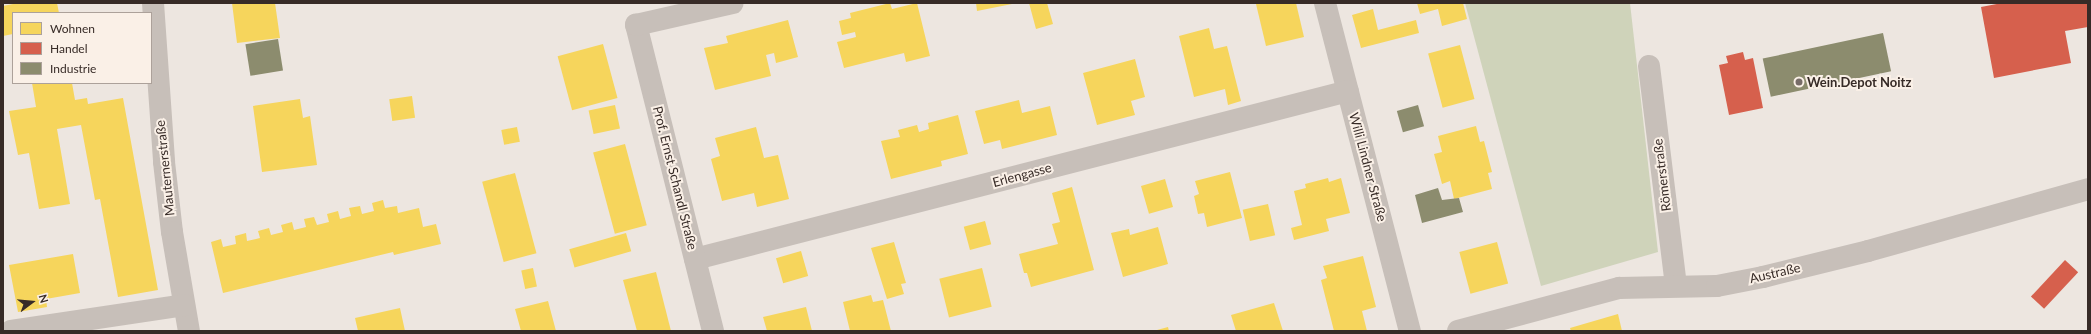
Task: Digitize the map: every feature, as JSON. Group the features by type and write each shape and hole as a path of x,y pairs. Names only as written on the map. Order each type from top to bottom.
{"street":[{"name":"Mauternerstraße","path":"153,3 164,162 189,331"},
{"name":"Prof. Ernst Schandl Straße","path":"713,331 636,25 733,3"},
{"name":"Willi Lindner Straße","path":"1325,3 1410,331"},
{"name":"Römerstraße","path":"1649,66 1676,285"},
{"name":"Erlengasse","path":"695,260 1348,91"},
{"name":"Austraße","path":"1458,331 1619,288 1676,285 1717,286 1763,277 1868,251 2088,189"},
{"path":"11,331 184,305"}],"green space":[{"path":"1465,3 1630,3 1658,252 1541,286"}],"building: Wohnen":[{"path":"18,3 57,3 59,12 12,12 12,34 3,36 3,6"},
{"path":"232,3 275,3 280,38 237,43"},
{"path":"890,3 892,9 917,3 930,56 906,62 904,53 844,68 837,42 856,37 855,32 842,35 839,21 851,18 850,13"},
{"path":"976,3 1012,3 1012,4 977,11"},
{"path":"1029,3 1047,3 1053,24 1036,29"},
{"path":"1296,3 1304,37 1266,46 1256,4"},
{"path":"1417,3 1463,3 1467,19 1442,26 1438,9 1420,14"},
{"path":"1373,9 1378,30 1416,20 1419,33 1361,48 1352,15"},
{"path":"788,20 798,57 776,63 774,53 766,55 771,76 715,90 704,48 728,43 726,36"},
{"path":"1209,28 1214,49 1227,46 1241,101 1228,105 1225,89 1194,97 1179,36"},
{"path":"603,44 617,98 572,110 558,56"},
{"path":"1460,45 1474,99 1443,108 1428,54"},
{"path":"1135,59 1145,97 1131,101 1135,115 1097,125 1083,73"},
{"path":"32,84 72,84 75,100 87,98 88,104 123,98 158,290 118,297 100,199 95,200 81,125 57,129 70,204 39,209 29,153 18,155 9,111 36,107"},
{"path":"412,96 415,118 392,121 389,99"},
{"path":"300,99 303,118 310,116 317,165 262,172 253,106"},
{"path":"1019,100 1022,113 1050,106 1057,135 1002,149 1000,140 984,144 975,111"},
{"path":"615,105 620,128 594,134 589,111"},
{"path":"958,115 968,154 941,161 942,166 891,179 881,141 900,137 898,130 917,125 919,132 929,129 928,123"},
{"path":"1476,126 1480,142 1484,141 1492,172 1488,173 1492,189 1454,199 1450,181 1442,184 1434,154 1442,152 1438,136"},
{"path":"517,127 520,142 504,145 501,130"},
{"path":"756,127 764,158 778,155 789,199 757,207 754,193 722,201 711,159 720,156 715,138"},
{"path":"625,144 647,225 615,234 593,153"},
{"path":"1230,172 1242,218 1207,227 1204,213 1198,214 1194,196 1199,194 1195,181"},
{"path":"515,173 536,253 504,262 482,182"},
{"path":"1328,178 1329,182 1341,178 1350,213 1326,219 1329,231 1294,240 1291,228 1302,225 1294,191 1306,188 1305,184"},
{"path":"1165,179 1173,207 1149,214 1141,186"},
{"path":"1072,187 1094,270 1031,287 1027,273 1024,273 1019,254 1058,244 1052,224 1060,222 1052,193"},
{"path":"383,200 385,208 397,206 398,213 419,208 423,227 436,224 441,244 394,255 393,252 223,293 211,242 221,239 223,247 236,244 235,236 246,233 247,241 260,238 258,231 269,228 271,235 283,232 281,225 292,222 294,230 306,227 304,219 314,217 317,225 329,222 327,214 338,211 340,219 351,216 349,208 360,206 362,214 374,211 372,203"},
{"path":"1268,204 1275,235 1250,241 1243,210"},
{"path":"985,221 991,244 970,250 964,227"},
{"path":"1158,227 1168,264 1123,277 1111,233 1129,229 1130,235"},
{"path":"626,233 631,251 575,268 569,249"},
{"path":"894,242 906,283 901,284 904,294 887,299 871,248"},
{"path":"1497,242 1508,284 1470,294 1459,252"},
{"path":"801,251 808,276 783,283 776,258"},
{"path":"73,254 80,293 46,299 47,307 18,312 9,265"},
{"path":"1363,256 1376,307 1362,311 1367,331 1334,331 1321,280 1327,278 1323,266"},
{"path":"533,268 537,287 525,289 521,270"},
{"path":"982,268 992,307 949,317 939,279"},
{"path":"656,272 671,331 637,331 623,280"},
{"path":"871,295 873,302 883,300 891,331 850,331 843,302"},
{"path":"548,301 556,331 521,331 515,309"},
{"path":"1274,303 1283,331 1236,331 1231,315"},
{"path":"806,307 812,331 767,331 763,317"},
{"path":"400,308 405,331 358,331 355,318"},
{"path":"1618,314 1622,331 1571,331 1570,328"},
{"path":"1168,327 1169,331 1157,331 1157,330"}],"building: Handel":[{"path":"2002,3 2088,3 2088,27 2065,31 2071,63 1994,78 1981,7"},
{"path":"1743,52 1745,60 1753,58 1763,108 1729,115 1719,65 1728,63 1726,56"},
{"path":"2065,260 2078,272 2044,309 2031,297"}],"building: Industrie":[{"path":"1883,33 1891,71 1771,97 1763,59"},
{"path":"278,39 283,71 250,76 245,44"},
{"path":"1418,105 1424,126 1403,132 1397,111"},
{"path":"1438,188 1442,200 1459,198 1463,212 1422,223 1415,195"}],"place":[{"name":"Wein.Depot Noitz","path":"1799,82"}]}
